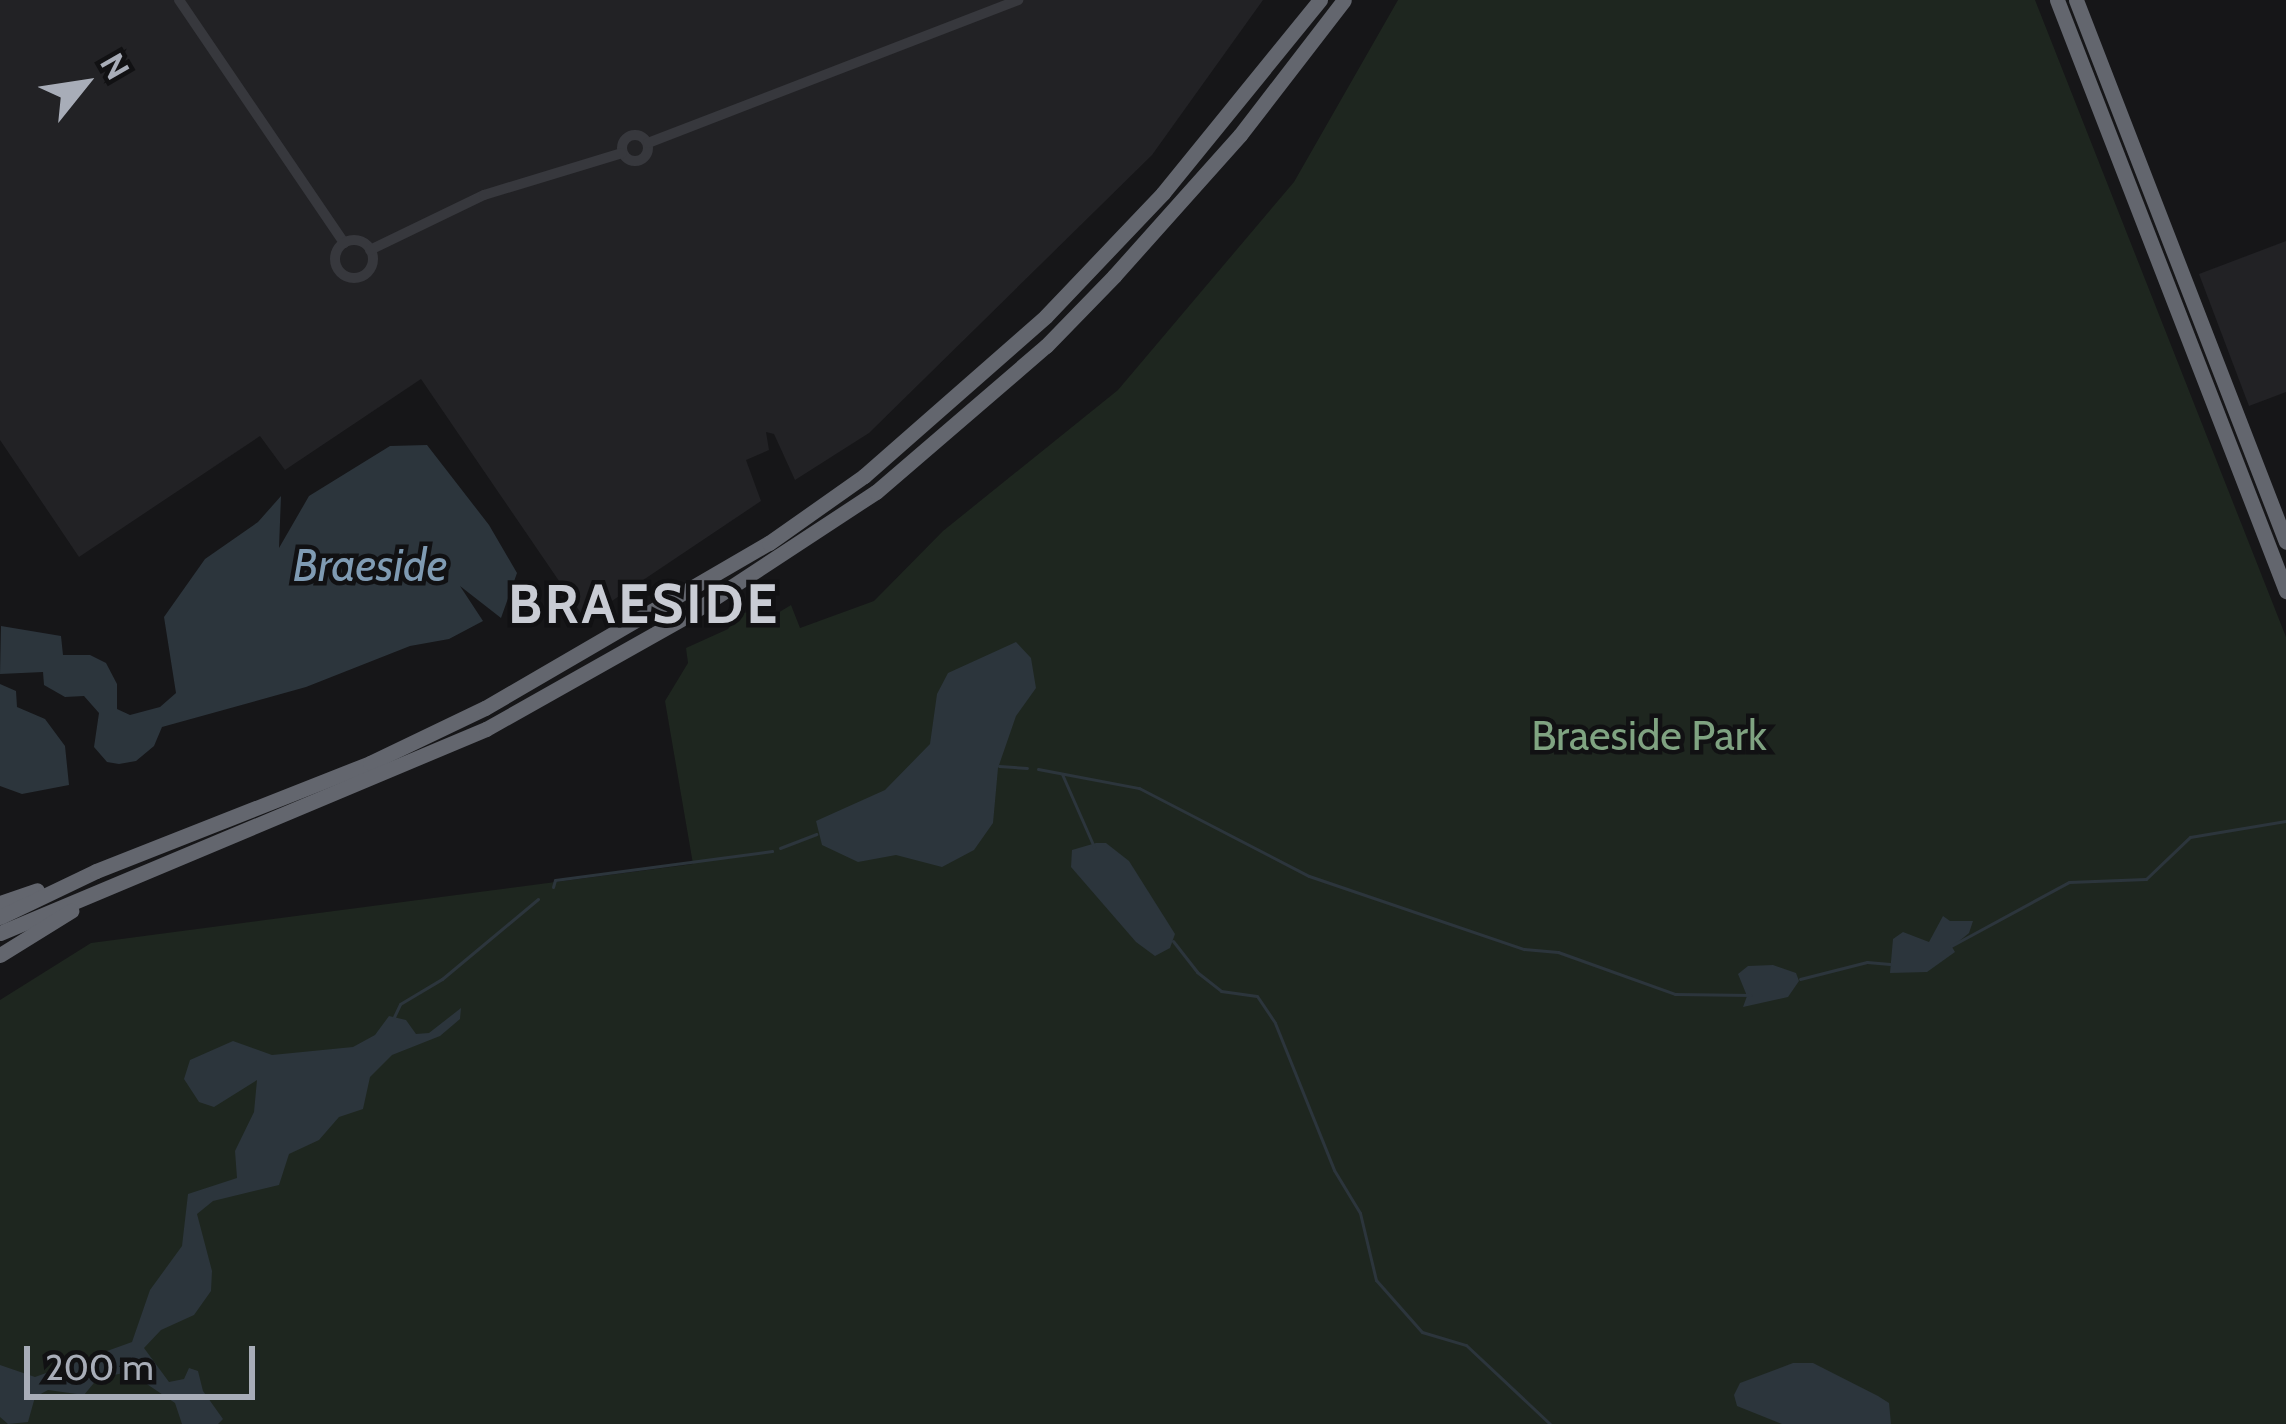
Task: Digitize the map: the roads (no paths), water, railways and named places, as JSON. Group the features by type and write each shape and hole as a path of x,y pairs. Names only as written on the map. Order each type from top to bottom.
{"highway":[{"path":"0,933 486,729 690,614 821,518 1046,316 1163,193 1320,0"},
{"path":"0,917 96,872 370,763 485,707 876,491 1046,346 1240,135 1346,0"},
{"path":"2056,0 2286,591"},
{"path":"2076,0 2286,542"},
{"path":"0,902 96,872"},
{"path":"0,956 104,890"}],"street":[{"path":"179,0 344,243"},
{"path":"370,250 503,188 622,153 640,160 648,143 1018,0"},
{"path":"622,153 629,135 641,136 648,143"},
{"path":"344,243 357,241 370,250"},
{"path":"344,243 335,260 348,277 369,270 370,250"}],"water":[{"name":"Braeside","path":"427,445 489,525 517,573 501,618 460,586 483,621 449,639 410,646 306,687 162,727 154,746 136,761 119,764 107,762 94,747 99,713 84,696 65,697 44,685 43,672 0,674 1,626 61,636 63,655 90,655 106,663 117,684 117,709 130,715 160,707 176,693 164,617 205,559 258,522 281,496 279,548 309,496 390,446"},
{"path":"1016,642 1031,658 1036,688 1016,716 998,768 993,823 974,850 942,867 896,855 858,862 822,845 816,821 885,790 930,744 937,694 948,673"},
{"path":"0,684 16,691 17,707 45,719 65,746 69,785 22,794 0,786"},
{"path":"1106,843 1129,861 1175,934 1170,948 1155,956 1136,942 1071,867 1072,850"},
{"path":"1943,916 1950,921 1973,921 1969,933 1952,947 1955,952 1927,972 1890,973 1893,939 1903,932 1929,942"},
{"path":"1773,965 1796,973 1799,981 1788,997 1743,1007 1747,996 1738,974 1748,966"},
{"path":"461,1008 460,1019 440,1036 392,1055 370,1077 363,1109 339,1117 319,1140 289,1154 279,1185 213,1201 197,1214 212,1271 211,1291 194,1315 161,1330 144,1348 169,1382 184,1379 189,1368 198,1371 203,1391 223,1419 218,1424 182,1424 175,1403 129,1372 98,1378 84,1395 48,1390 35,1397 28,1422 8,1424 0,1417 0,1365 35,1377 132,1342 150,1290 182,1246 188,1194 237,1178 235,1151 254,1112 257,1080 214,1107 199,1102 184,1079 190,1060 233,1041 272,1055 353,1047 375,1035 389,1016 406,1020 416,1034 429,1033"},
{"path":"1793,1363 1813,1363 1878,1396 1889,1403 1891,1424 1782,1424 1737,1406 1734,1395 1740,1383"}],"waterway":[{"path":"999,766 1027,768"},
{"path":"1038,769 1139,788 1309,876 1524,949 1558,952 1675,994 1751,995"},
{"path":"1062,774 1094,847"},
{"path":"1951,946 2069,882 2146,879 2190,837 2286,821"},
{"path":"780,848 816,834"},
{"path":"553,887 555,880 772,851"},
{"path":"394,1017 400,1004 442,979 538,899"},
{"path":"1173,941 1197,972 1221,991 1257,996 1275,1023 1334,1170 1360,1213 1376,1280 1422,1332 1466,1345 1550,1424"},
{"path":"1800,979 1867,962 1890,964"}],"district":[{"name":"BRAESIDE","path":"644,604"}],"park label":[{"name":"Braeside Park","path":"1649,735"}]}
